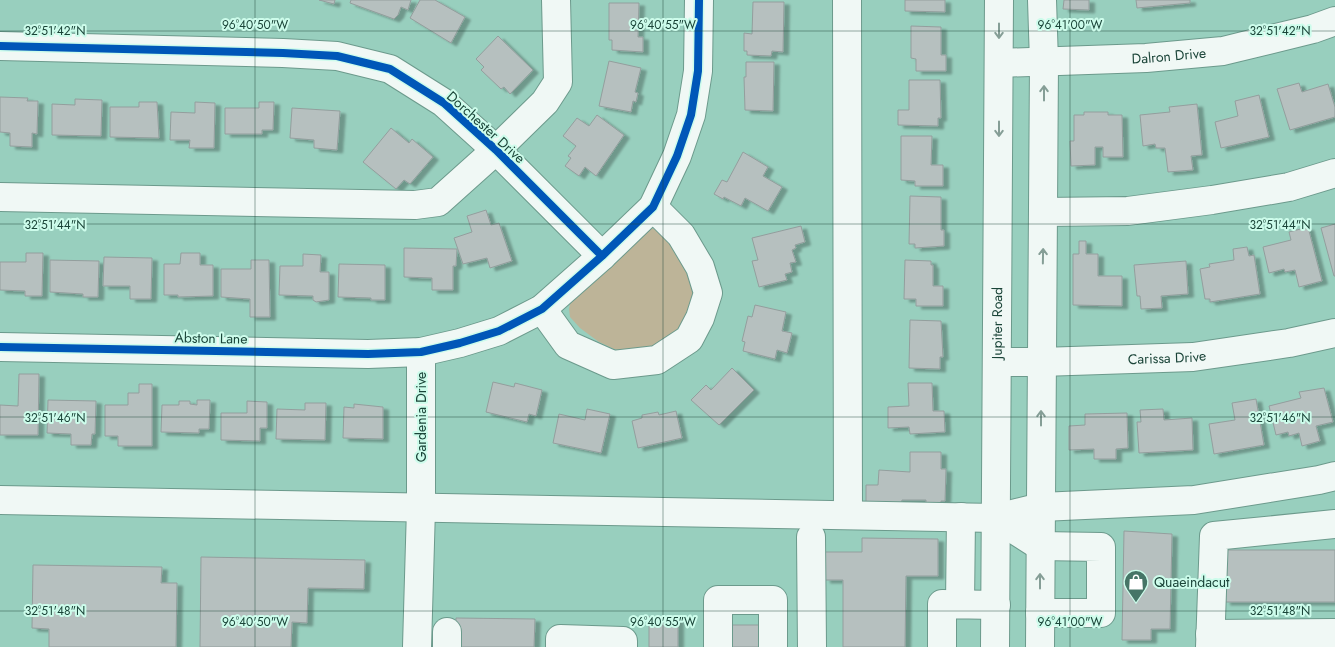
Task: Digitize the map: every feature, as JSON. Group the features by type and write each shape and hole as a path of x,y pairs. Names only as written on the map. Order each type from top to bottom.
{"street":[{"path":"0,198 416,205 438,202 496,150 545,102 558,82 556,0"},
{"name":"Gardenia Drive","path":"417,647 421,508 421,352 460,344 498,331 542,309 602,256 653,207 677,156 691,115 698,71 699,0"},
{"path":"847,0 848,515"},
{"name":"Jupiter Road","path":"995,647 999,0"},
{"path":"1040,647 1044,62 1042,0"},
{"name":"Dalron Drive","path":"999,63 1146,58 1223,51 1312,29 1335,21"},
{"name":"Dorchester Drive","path":"0,46 337,56 390,69 444,103 496,150 602,256"},
{"path":"1043,212 1128,211 1212,200 1289,187 1335,173"},
{"path":"542,309 568,345 613,365 657,360 689,339 700,318 708,293 700,267 681,235 653,207"},
{"name":"Carissa Drive","path":"997,362 1193,357 1289,344 1335,333"},
{"name":"Abston Lane","path":"0,347 368,354 421,352"},
{"path":"0,500 996,518 1041,507 1194,500 1335,476"},
{"path":"960,604 961,517"},
{"path":"996,518 1040,546 1101,547 1101,613 1040,613"},
{"path":"1335,524 1214,536 1210,640 1335,633"},
{"path":"811,537 812,647"},
{"path":"718,647 718,600 773,600 773,647"},
{"path":"942,647 942,604 996,605"},
{"path":"560,647 560,639 623,641 623,647"}],"shaded area":[{"path":"651,228 661,231 692,272 693,310 678,333 664,344 628,353 599,342 580,328 570,317 571,298 643,233"}],"building":[{"path":"319,0 335,0 334,4"},
{"path":"351,0 411,0 408,10 401,7 394,19 350,3"},
{"path":"420,0 435,0 465,17 451,43 410,18"},
{"path":"905,0 945,0 945,12 905,11"},
{"path":"1064,0 1089,0 1089,10 1063,9"},
{"path":"1136,0 1190,0 1190,3 1137,8"},
{"path":"753,2 784,2 783,52 772,51 771,56 747,55 747,51 744,51 744,33 752,34"},
{"path":"609,3 639,3 638,37 643,37 643,52 612,50 612,40 609,40"},
{"path":"911,26 941,27 941,55 946,55 946,71 916,71 916,59 911,58"},
{"path":"498,36 533,70 510,94 504,87 501,89 481,70 484,67 476,59"},
{"path":"609,61 641,68 635,92 638,93 636,102 633,101 631,112 599,106"},
{"path":"746,62 774,62 773,111 745,110 744,77 746,77"},
{"path":"909,80 940,80 941,118 938,118 938,126 898,125 898,110 909,110"},
{"path":"1299,83 1302,92 1328,84 1335,107 1335,117 1290,130 1277,89"},
{"path":"1259,95 1269,137 1221,148 1215,122 1238,116 1235,101"},
{"path":"0,97 28,98 27,101 38,101 37,134 32,133 32,147 10,146 10,133 0,132"},
{"path":"75,99 102,100 101,136 52,135 52,104 75,105"},
{"path":"139,102 157,102 159,138 110,137 110,107 139,107"},
{"path":"195,102 215,103 214,148 189,148 190,140 170,140 171,112 195,113"},
{"path":"259,102 274,102 273,130 262,130 262,134 225,134 225,108 259,108"},
{"path":"1197,104 1202,155 1191,156 1193,170 1168,172 1165,148 1156,148 1155,144 1143,146 1140,115 1170,112 1169,107"},
{"path":"292,108 340,111 337,150 314,148 314,140 290,138"},
{"path":"1084,112 1108,112 1108,115 1122,115 1123,157 1103,157 1103,147 1095,147 1095,165 1071,166 1070,141 1074,141 1074,115 1084,115"},
{"path":"597,115 624,135 596,176 585,167 579,176 565,166 571,158 568,156 576,146 563,136 577,118 589,126"},
{"path":"391,128 409,143 412,139 433,157 410,184 404,180 396,189 363,162"},
{"path":"901,136 932,136 931,165 943,165 943,186 915,186 915,181 901,180"},
{"path":"743,152 768,167 763,176 782,187 768,211 745,198 741,206 714,194 722,180 727,182"},
{"path":"910,196 941,197 941,230 944,230 944,246 915,248 915,244 909,244"},
{"path":"486,210 491,225 499,223 512,261 490,268 487,258 463,264 454,238 472,232 467,216"},
{"path":"1335,224 1335,276 1334,276 1321,228"},
{"path":"801,226 805,242 795,245 796,248 792,250 796,262 790,263 792,272 785,274 787,280 759,287 752,261 758,260 752,238"},
{"path":"1308,227 1322,281 1299,287 1295,270 1285,272 1284,269 1269,273 1263,247 1291,240 1289,232"},
{"path":"1079,241 1086,241 1086,254 1098,254 1098,276 1122,276 1122,306 1073,305 1073,254 1079,254"},
{"path":"1247,247 1249,256 1254,255 1260,294 1210,302 1210,299 1205,299 1200,269 1210,267 1209,264 1234,260 1233,249"},
{"path":"404,248 457,249 456,266 453,266 453,290 432,290 432,278 404,277"},
{"path":"26,253 43,253 42,296 25,296 25,291 0,290 0,262 26,262"},
{"path":"181,253 200,253 200,265 213,265 213,296 178,297 178,295 164,295 164,264 180,264"},
{"path":"303,254 321,255 320,272 329,272 329,300 316,302 313,300 313,296 279,295 280,266 303,266"},
{"path":"104,257 152,258 151,299 130,299 130,286 103,286"},
{"path":"50,260 99,261 98,297 83,297 83,294 50,292"},
{"path":"251,260 269,260 270,317 250,317 250,299 221,297 221,269 251,269"},
{"path":"905,260 931,261 931,265 933,265 933,286 943,286 943,306 916,306 916,299 904,299"},
{"path":"1186,261 1188,294 1161,296 1162,308 1141,309 1140,296 1137,296 1134,265"},
{"path":"339,264 385,265 385,300 338,297"},
{"path":"755,305 786,312 782,331 792,333 787,353 777,350 775,359 743,351 745,342 742,341 748,316 752,317"},
{"path":"910,320 941,321 943,357 940,357 940,369 909,368"},
{"path":"732,368 754,390 719,425 691,400 706,385 711,390"},
{"path":"19,374 39,374 38,435 0,435 0,405 18,406"},
{"path":"493,382 514,387 515,383 542,390 536,416 529,414 527,422 486,412"},
{"path":"908,383 932,383 933,411 944,411 945,432 910,434 909,427 888,428 888,407 909,406"},
{"path":"139,384 152,384 152,446 118,446 118,436 105,436 105,405 128,405 128,393 139,393"},
{"path":"1324,388 1333,422 1316,426 1320,441 1302,446 1299,433 1289,436 1288,432 1276,435 1269,406 1301,398 1299,392"},
{"path":"1256,399 1264,445 1214,454 1209,424 1235,420 1232,403"},
{"path":"48,400 96,401 95,434 92,434 91,445 71,445 71,434 47,433"},
{"path":"197,400 210,400 209,429 199,429 199,433 161,432 162,405 179,405 179,401 190,401 190,404 197,405"},
{"path":"247,401 267,402 267,428 260,428 260,441 221,440 221,413 247,413"},
{"path":"305,403 326,403 325,440 276,439 277,409 305,410"},
{"path":"354,404 383,407 383,439 343,438 344,407 354,408"},
{"path":"587,409 610,414 601,453 553,443 559,414 585,420"},
{"path":"1163,409 1164,420 1192,418 1193,450 1139,453 1137,422 1141,422 1140,410"},
{"path":"676,411 682,438 638,448 632,421 642,418 642,415 658,412 659,415"},
{"path":"1127,413 1128,448 1116,449 1116,459 1094,459 1094,449 1069,450 1069,426 1085,425 1085,414"},
{"path":"910,452 941,452 941,469 946,469 945,501 941,501 941,505 926,505 926,500 902,500 901,504 866,504 866,485 878,485 879,470 910,472"},
{"path":"1124,531 1172,534 1170,629 1151,629 1151,640 1122,640"},
{"path":"862,538 938,539 938,576 906,576 905,647 843,647 843,580 825,580 825,552 862,552"},
{"path":"1226,550 1335,550 1335,602 1225,602"},
{"path":"201,557 365,560 364,589 308,588 307,623 292,622 291,647 200,647"},
{"path":"33,565 162,567 161,583 177,583 176,647 49,647 49,629 32,628"},
{"path":"649,617 678,617 678,647 649,647"},
{"path":"456,618 535,619 534,647 455,647"},
{"path":"721,625 766,625 766,647 721,647"}],"cycle path":[{"path":"0,347 368,354 421,352 499,331 542,309 602,256 653,207 677,156 691,115 698,71 699,0"},
{"path":"0,46 337,56 390,69 444,103 496,150 602,256"}],"place":[{"name":"Quaeindacut","path":"1136,603"}]}
